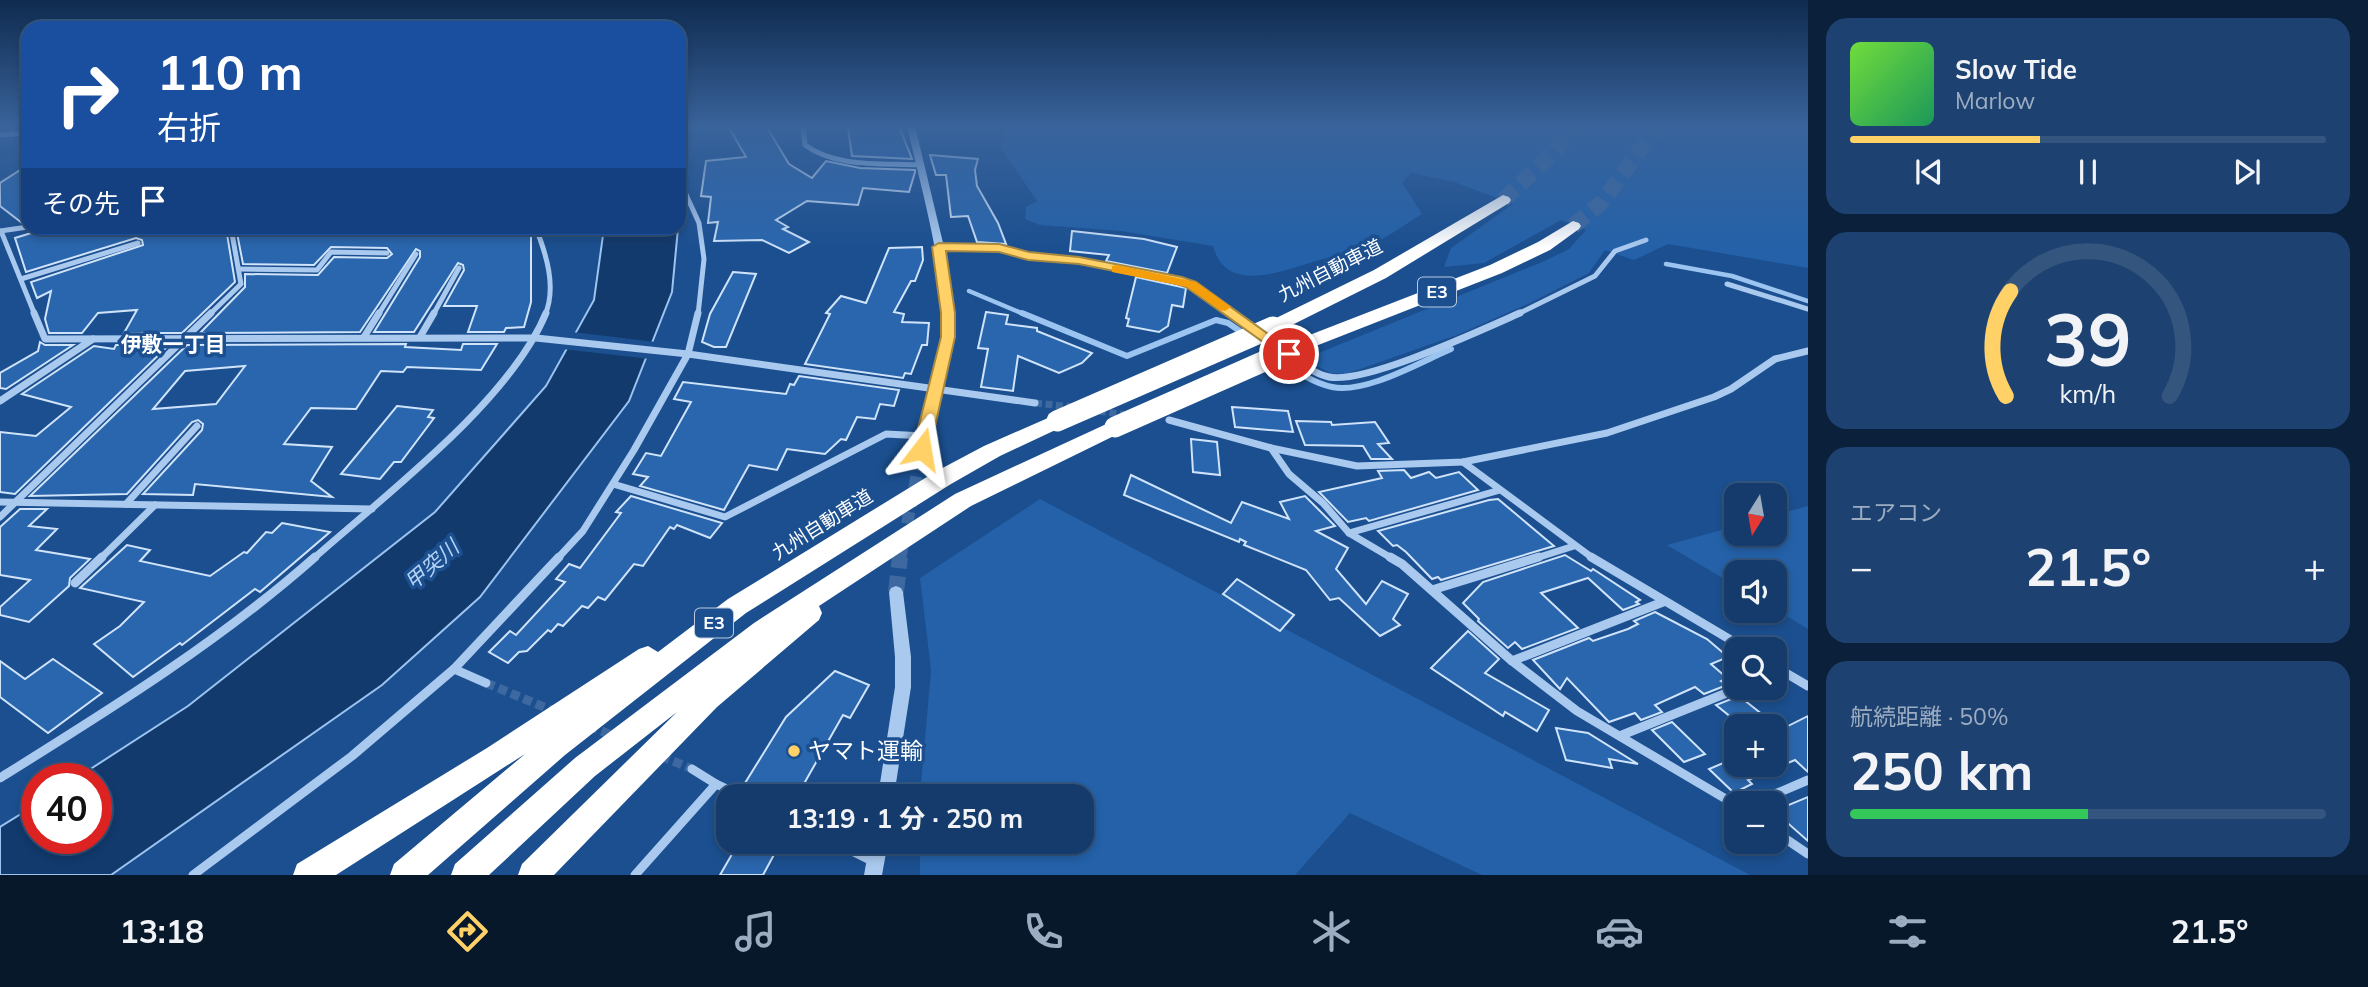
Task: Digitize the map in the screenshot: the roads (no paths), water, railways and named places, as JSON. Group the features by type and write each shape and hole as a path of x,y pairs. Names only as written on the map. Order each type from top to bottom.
{"highway":[{"name":"九州自動車道","path":"405,875 555,746 737,606 943,478 992,451 1273,327 1380,274 1503,200"},
{"name":"E3","path":"466,875 585,767 680,692 763,630 963,500 1115,427 1296,347 1496,269 1544,246 1573,226"},
{"path":"308,875 497,757 855,521 943,478"},
{"path":"533,875 708,699 892,544"}],"street":[{"path":"920,167 939,247 948,313 948,337 922,449"},
{"path":"193,875 352,756 454,669 583,531 688,354 698,316 704,259 699,223 686,194"},
{"path":"21,229 1,231 45,339 536,338 688,354 1035,403"},
{"path":"0,517 241,284 232,235"},
{"path":"0,778 148,685 247,614 372,509 460,428 536,338 549,306 548,259 539,235"},
{"path":"939,247 999,248 1028,256 1079,261 1191,284 1311,370 1328,377 1353,378 1460,339 1547,301 1595,276 1615,251 1646,240"},
{"path":"21,279 138,243"},
{"path":"239,269 317,270 331,252 387,253"},
{"path":"364,337 416,254"},
{"path":"420,337 459,268"},
{"path":"1727,284 1808,309"},
{"path":"0,401 94,338"},
{"path":"1169,420 1271,449 1357,466 1463,462 1607,433 1714,397 1731,389 1775,359 1808,351"},
{"path":"127,505 197,426"},
{"path":"613,484 725,517 886,434 924,436"},
{"path":"1271,449 1289,474 1323,502 1349,533 1402,564 1512,661 1577,711 1622,735 1724,798"},
{"path":"1463,462 1574,546 1663,603 1724,637"},
{"path":"1349,533 1500,490"},
{"path":"0,502 372,509"},
{"path":"75,583 155,505"},
{"path":"1432,590 1574,546"},
{"path":"888,784 903,687 903,657 896,592"},
{"path":"1512,661 1663,603"},
{"path":"454,669 486,683"},
{"path":"1787,675 1808,686"},
{"path":"1622,735 1724,694"},
{"path":"635,875 716,784 692,769"},
{"path":"1781,791 1808,779"},
{"path":"1787,840 1808,854"},
{"path":"852,854 874,869"}],"water":[{"name":"甲突川","path":"603,235 677,235 672,292 629,401 480,597 382,685 111,875 0,875 0,827 21,814 21,854 112,854 112,763 100,763 188,706 435,512 546,386 594,300"}],"waterway":[{"path":"1666,264 1732,276 1808,301"},
{"path":"969,291 1026,315"},
{"path":"1022,313 1127,356 1216,320 1228,323 1244,334"},
{"path":"1279,359 1304,376 1332,387 1346,388 1393,376 1451,349"}],"tunnel":[{"path":"1503,200 1538,167"},
{"path":"1573,226 1602,202 1628,167"},
{"path":"1035,403 1073,407"},
{"path":"1099,411 1128,415"},
{"path":"900,559 922,449"},
{"path":"896,592 900,557"},
{"path":"486,683 556,712"},
{"path":"589,726 614,736"},
{"path":"661,756 692,769"}],"place":[{"name":"ヤマト運輸","path":"794,751"}],"district":[{"name":"伊敷一丁目","path":"173,345"}]}
